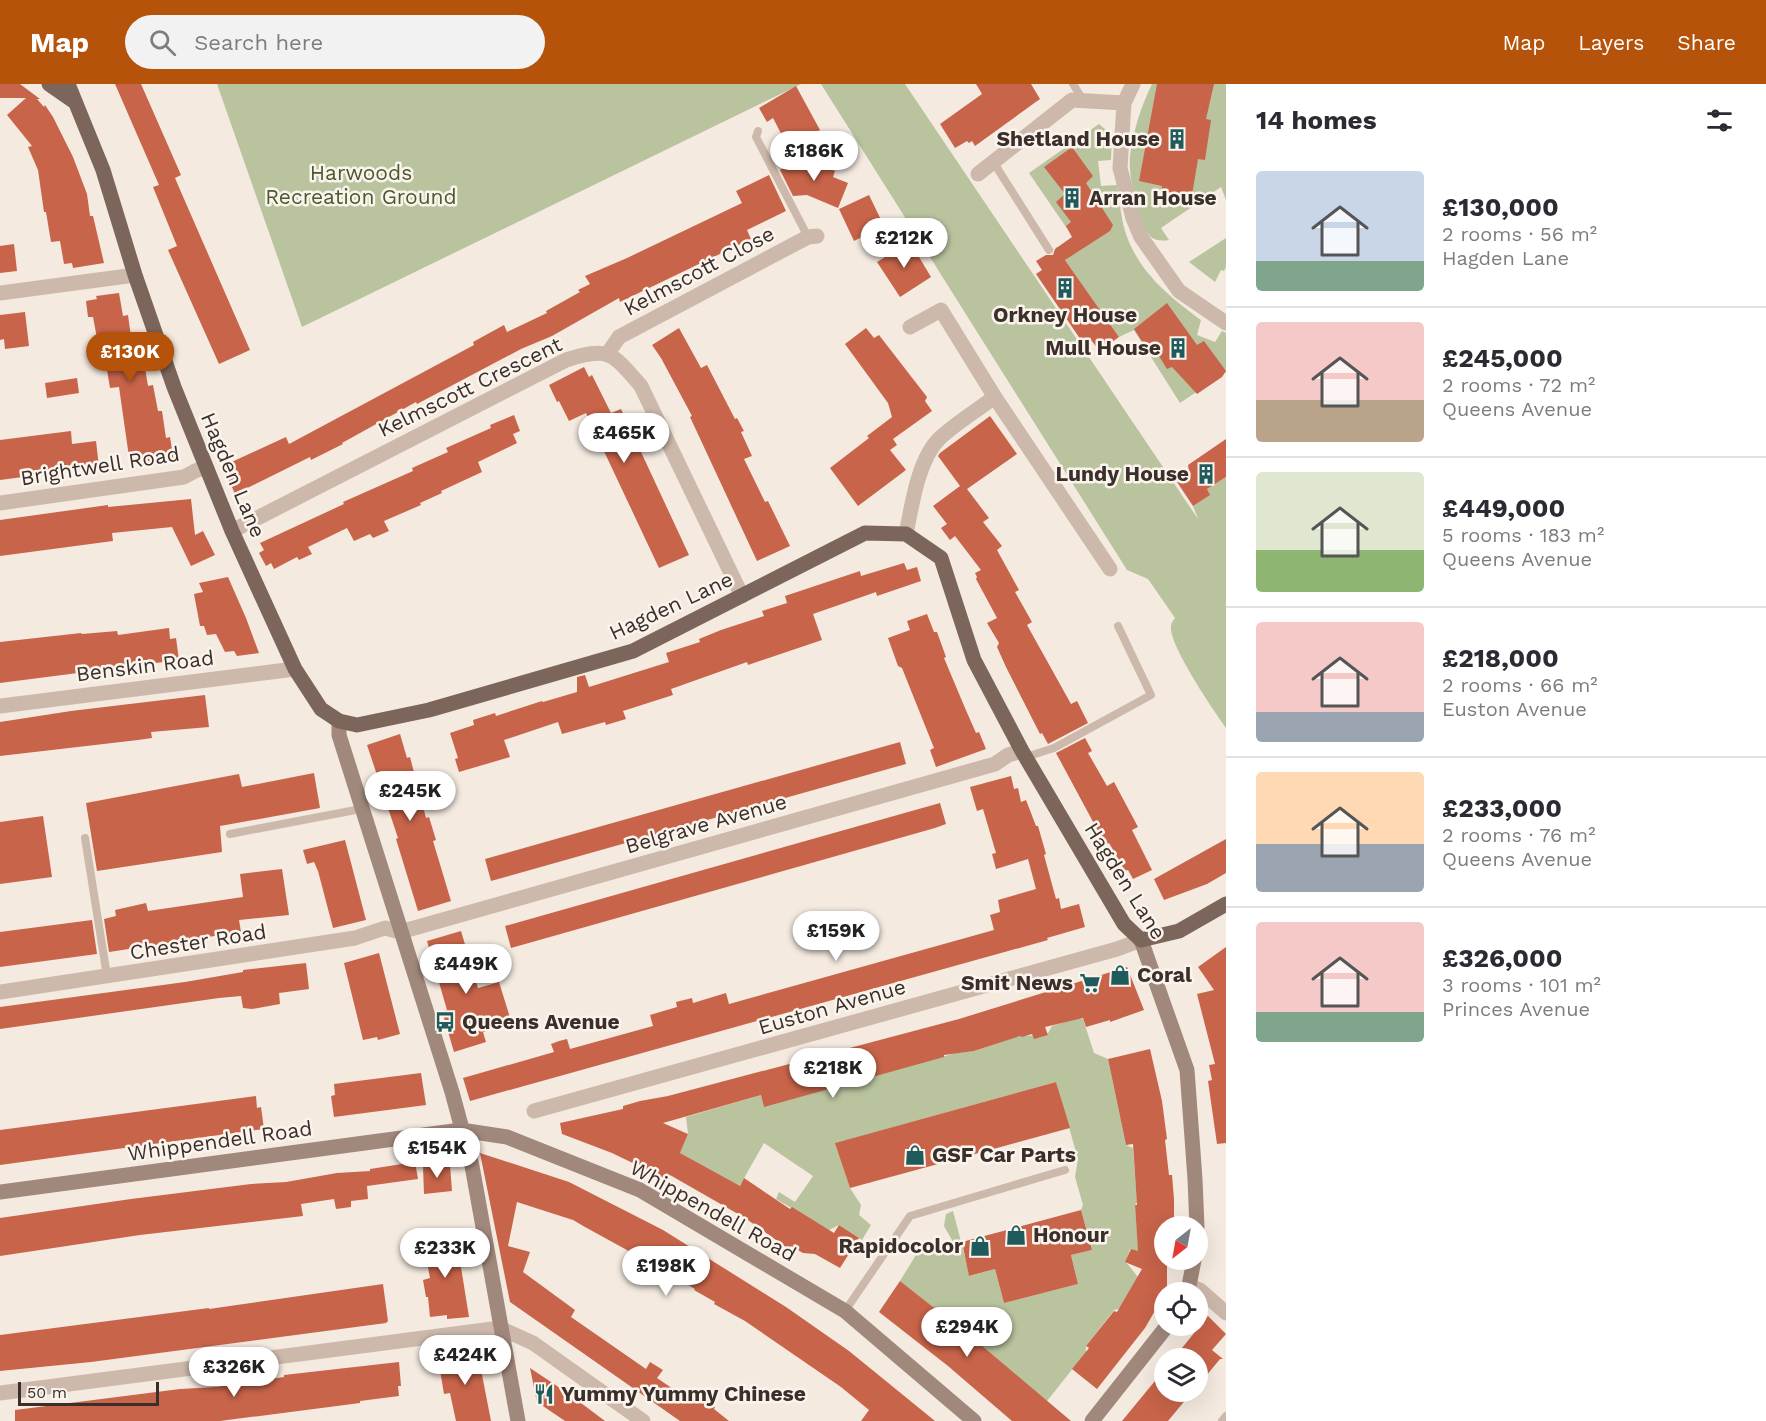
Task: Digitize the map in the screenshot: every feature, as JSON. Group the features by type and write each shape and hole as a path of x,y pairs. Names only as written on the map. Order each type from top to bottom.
{"main road":[{"path":"49,84 75,102"},
{"name":"Hagden Lane","path":"68,84 103,170 135,275 174,387 206,467 232,531 295,669 321,709 339,721 357,726 429,710 633,651 865,533 906,534 940,558 974,660 1024,754 1124,924 1141,940"},
{"path":"1141,940 1179,931 1226,904"}],"street":[{"path":"1133,84 1124,102 1120,168 1135,222 1141,237 1179,291 1226,323"},
{"path":"978,174 1072,100 1124,102"},
{"name":"Kelmscott Close","path":"608,353 619,338 813,236"},
{"path":"0,293 135,275"},
{"path":"910,327 941,310 996,399 1110,569"},
{"name":"Kelmscott Crescent","path":"232,531 566,360 591,352 608,353"},
{"path":"608,353 624,366 641,386 742,596"},
{"path":"906,534 918,482 927,456 939,439 989,401 996,399"},
{"name":"Brightwell Road","path":"0,503 184,477 206,467"},
{"name":"Benskin Road","path":"0,706 295,669"},
{"path":"339,721 339,735 361,809 452,1092 476,1188 518,1421"},
{"name":"Belgrave Avenue","path":"400,932 995,765 1008,755 1024,754"},
{"name":"Chester Road","path":"0,992 355,938 385,928 400,932"},
{"name":"Euston Avenue","path":"534,1111 1117,949 1141,940"},
{"name":"Hagden Lane","path":"1141,940 1187,1071 1197,1216"},
{"name":"Whippendell Road","path":"0,1192 461,1130 507,1137 640,1190 845,1311 974,1421"},
{"path":"1208,1297 1226,1313"},
{"path":"0,1393 500,1328 533,1343 643,1421"},
{"path":"1092,1421 1159,1336"}],"lane":[{"path":"1073,84 1084,101"},
{"path":"758,131 756,137 813,236"},
{"path":"994,163 1049,250"},
{"path":"1024,754 1054,748 1151,695 1118,626"},
{"path":"230,834 361,809"},
{"path":"85,838 107,977"},
{"path":"845,1311 910,1216 1065,1170"},
{"path":"1222,1421 1226,1416"}],"green space":[{"name":"Harwoods Recreation Ground","path":"217,84 801,84 302,327"},
{"path":"821,84 905,84 1198,519 1193,506 1209,495 1207,489 1226,477 1226,728 1193,677 1177,647 1171,626 1175,618 1148,579 1127,570"},
{"path":"1152,84 1226,84 1226,200 1221,187 1161,228 1169,240 1155,239 1146,231 1134,198 1130,174 1133,138"},
{"path":"1099,124 1112,135 1111,160 1098,161 1101,186 1117,185 1125,231 1140,262 1158,284 1201,320 1197,335 1215,342 1222,331 1226,333 1226,372 1180,403 1134,330 1119,337 1056,247 1081,249 1029,173"},
{"path":"1226,238 1226,267 1224,271 1221,270 1215,282 1189,262"},
{"path":"1078,1018 1083,1019 1094,1053 1108,1059 1126,1145 1133,1148 1138,1247 1147,1252 1145,1254 1130,1249 1126,1262 1138,1277 1123,1308 1114,1310 1086,1346 1086,1352 1047,1401 900,1281 925,1240 945,1251 952,1240 944,1226 946,1214 953,1211 970,1276 995,1269 1004,1303 1078,1284 1071,1255 1092,1250 1075,1177 1078,1159 1056,1082 836,1143 850,1188 861,1205 859,1215 871,1225 862,1240 839,1225 829,1230 776,1199 779,1192 795,1202 813,1176 764,1143 739,1187 680,1153 688,1134 686,1117 761,1095 764,1106 956,1053 974,1051 1019,1036 1047,1035 1052,1026"}],"building":[{"path":"0,84 20,84 40,99 37,99 44,107 45,105 53,117 73,157 87,194 90,216 93,216 104,263 73,268 72,263 64,264 60,241 51,242 38,170 28,147 32,146 7,115 26,98 0,98"},
{"path":"115,84 141,84 181,175 175,178 250,350 219,364 168,250 177,246 153,187 159,185"},
{"path":"976,84 1031,84 1040,99 975,146 972,141 969,143 967,141 955,148 940,124 982,94"},
{"name":"Shetland House","path":"1157,84 1214,84 1206,119 1211,120 1205,160 1198,159 1192,195 1161,191 1162,186 1139,181"},
{"path":"796,86 820,130 788,147 773,118 767,122 759,108"},
{"path":"1072,147 1093,176 1086,183 1113,225 1110,231 1065,260 1119,337 1099,351 1092,341 1085,346 1036,274 1042,270 1036,261 1046,255 1053,255 1055,249 1072,237 1066,226 1071,222 1056,202 1065,194 1044,167"},
{"path":"792,154 835,171 833,177 848,183 838,208 807,195 793,196 780,170 787,166 798,166"},
{"path":"769,175 786,211 747,230 751,239 620,302 619,298 552,336 521,349 417,404 416,402 343,444 311,460 310,457 235,494 223,466 286,437 289,444 474,345 473,342 504,325 507,332 547,313 546,311 590,284 585,276 742,203 736,191"},
{"path":"869,195 884,226 854,241 839,209"},
{"path":"910,242 931,277 900,297 877,262"},
{"path":"14,244 17,271 0,273 0,246"},
{"path":"119,293 123,316 128,315 131,337 136,336 140,363 144,362 148,386 153,385 158,411 162,411 166,438 170,437 174,462 152,465 151,461 130,464 119,387 110,388 106,364 102,365 93,317 88,317 86,301 97,299 96,296"},
{"name":"Mull House","path":"1167,303 1197,345 1204,341 1226,371 1222,377 1197,394 1172,367 1167,369 1154,348 1148,351 1134,329"},
{"path":"25,312 29,346 5,349 4,339 0,340 0,315"},
{"path":"679,328 701,368 707,365 735,419 737,418 744,431 741,432 752,456 744,459 790,546 757,561 690,417 692,416 652,345"},
{"path":"866,328 874,338 879,335 927,397 925,401 932,411 893,439 897,445 890,450 906,470 858,506 830,468 892,417 888,403 845,344"},
{"path":"584,367 589,377 592,375 611,413 621,409 689,555 659,568 586,413 569,421 559,401 557,402 549,385"},
{"path":"77,378 79,393 47,398 45,383"},
{"path":"514,415 520,431 513,434 517,443 478,462 482,472 441,491 442,493 420,503 421,505 384,521 389,531 373,538 370,534 354,541 347,528 308,547 312,554 299,560 297,557 274,569 271,563 266,566 259,553 264,550 260,543 413,471 412,468 448,452 446,448"},
{"path":"990,416 1017,454 967,489 989,518 983,522 1002,546 997,550 1019,590 1015,592 1032,622 1027,625 1071,704 1077,701 1088,723 1048,744 1042,733 1040,734 1006,667 997,647 999,643 987,623 997,618 976,579 975,573 981,570 955,536 950,540 941,528 947,524 933,506 960,486 938,456"},
{"path":"71,431 72,444 96,441 99,467 0,480 0,440"},
{"name":"Lundy House","path":"1226,439 1226,477 1207,489 1210,495 1193,506 1177,482 1189,471 1188,465"},
{"path":"191,499 195,535 203,531 215,555 191,566 172,527 112,533 113,541 0,556 0,520 108,505 108,507"},
{"path":"904,563 907,570 917,567 921,581 877,596 876,592 813,614 822,640 748,665 747,662 671,689 673,695 623,711 626,719 606,725 605,722 562,734 558,722 504,740 510,757 459,772 455,759 458,758 450,733 474,725 473,720 495,713 496,716 577,692 577,677 585,675 589,687 669,662 666,653 700,642 699,639 721,630 764,616 762,611 787,603 785,596 860,571 861,576"},
{"path":"228,577 259,653 237,656 234,651 225,652 216,634 207,635 204,626 200,626 194,594 203,592 199,583"},
{"path":"927,614 934,632 937,632 946,657 944,658 965,708 986,749 936,767 930,750 934,748 888,638 910,630 907,621"},
{"path":"169,628 170,639 176,638 179,660 0,683 0,642 81,633 117,631 118,635"},
{"path":"205,695 209,727 151,732 152,738 138,740 0,756 0,722"},
{"path":"400,734 407,758 410,757 426,818 429,817 436,840 433,841 451,901 418,911 396,839 398,838 367,745"},
{"path":"1085,738 1092,751 1088,753 1107,786 1114,782 1138,827 1132,830 1152,870 1133,879 1128,870 1125,871 1109,843 1105,844 1056,753"},
{"path":"900,742 906,764 491,881 485,859"},
{"path":"314,773 320,808 220,826 222,852 97,871 86,803 239,774 242,787"},
{"path":"1011,776 1014,789 1018,788 1021,802 1026,800 1036,826 1038,826 1056,899 1059,898 1061,909 1079,904 1085,927 1047,938 1048,940 470,1101 463,1078 554,1052 551,1044 559,1041 567,1039 570,1049 653,1026 650,1015 677,1007 676,1002 692,998 693,1003 726,993 729,1004 994,930 990,915 1000,912 998,900 1036,889 1028,859 996,869 992,854 996,853 983,809 977,811 970,787"},
{"path":"940,803 946,824 935,828 511,948 505,926"},
{"path":"43,816 52,877 0,884 0,822"},
{"path":"1226,839 1226,873 1207,884 1164,900 1154,879"},
{"path":"345,840 366,920 333,928 318,871 314,862 307,864 303,850"},
{"path":"282,869 289,915 239,920 241,932 109,952 104,919 116,916 115,910 146,903 148,911 243,897 240,874"},
{"path":"92,920 97,954 0,967 0,932"},
{"path":"461,931 478,988 499,982 512,1024 483,1032 486,1042 454,1052 442,1011 447,1010 427,941"},
{"path":"1226,947 1226,1143 1217,1144 1208,1081 1212,1080 1209,1065 1215,1064 1197,994 1214,990 1198,967"},
{"path":"379,953 400,1034 378,1040 377,1037 363,1040 344,963"},
{"path":"306,963 309,989 279,993 280,1004 252,1009 243,1008 241,996 0,1029 0,1007 185,982 243,972 243,970"},
{"path":"1127,967 1144,1010 1110,1022 1110,1020 1086,1027 1083,1018 1045,1027 1048,1035 1034,1039 1032,1034 1020,1036 974,1051 944,1055 944,1057 764,1107 761,1095 663,1123 688,1134 680,1153 740,1186 744,1178 790,1209 792,1207 834,1233 839,1225 859,1238 840,1268 815,1254 803,1253 791,1246 786,1247 745,1218 670,1175 668,1180 612,1153 562,1134 560,1123 623,1109 623,1106 640,1101 668,1096 959,1019"},
{"path":"1150,1049 1162,1101 1169,1175 1172,1175 1174,1216 1154,1216 1154,1270 1167,1270 1167,1282 1154,1282 1154,1312 1145,1328 1097,1389 1072,1369 1089,1348 1086,1346 1114,1311 1117,1312 1142,1269 1125,1262 1131,1249 1138,1251 1133,1144 1126,1145 1108,1059"},
{"path":"421,1073 426,1105 334,1117 331,1096 335,1095 334,1084"},
{"path":"1056,1082 1070,1128 850,1188 835,1143"},
{"path":"256,1096 257,1108 261,1107 264,1129 0,1165 0,1130"},
{"path":"480,1153 569,1182 663,1230 786,1307 849,1351 935,1421 861,1421 869,1410 841,1387 745,1321 714,1304 715,1302 695,1289 573,1220 517,1202 508,1246 530,1252 523,1272 575,1310 571,1317 646,1369 650,1362 663,1370 657,1378 685,1397 690,1391 715,1407 714,1409 729,1421 680,1421 510,1302"},
{"path":"415,1162 418,1179 367,1186 368,1199 351,1201 351,1207 336,1209 334,1199 301,1204 303,1216 140,1235 0,1256 0,1218 131,1199 251,1184 286,1182 337,1173 370,1171 370,1169"},
{"path":"450,1165 452,1191 424,1194 423,1167"},
{"path":"1081,1210 1092,1250 1071,1255 1078,1284 1004,1303 995,1269 969,1276 962,1242"},
{"path":"456,1236 469,1317 447,1319 447,1315 430,1317 423,1280 430,1278 423,1241"},
{"path":"900,1281 1071,1421 1012,1421 948,1366 879,1312"},
{"path":"383,1284 388,1321 386,1323 91,1362 0,1371 0,1335 209,1309"},
{"path":"1208,1316 1226,1334 1212,1350 1223,1359 1220,1359 1208,1374 1208,1348 1182,1348 1192,1336 1208,1336"},
{"path":"477,1349 491,1421 456,1421 450,1393 444,1394 438,1358"},
{"path":"399,1362 401,1386 398,1386 399,1396 360,1401 360,1403 220,1421 15,1421 15,1410 180,1389 216,1387 284,1377 284,1375"},
{"path":"530,1368 605,1421 565,1421 537,1402"},
{"path":"1154,1382 1154,1402 1184,1402 1168,1421 1122,1421"}],"place":[{"name":"Shetland House","path":"1177,139"},
{"name":"Arran House","path":"1072,198"},
{"name":"Orkney House","path":"1065,288"},
{"name":"Mull House","path":"1178,348"},
{"name":"Lundy House","path":"1206,474"},
{"name":"Coral","path":"1120,975"},
{"name":"Smit News","path":"1090,983"},
{"name":"Queens Avenue","path":"445,1022"},
{"name":"GSF Car Parts","path":"915,1155"},
{"name":"Honour","path":"1016,1235"},
{"name":"Rapidocolor","path":"980,1246"},
{"name":"Yummy Yummy Chinese","path":"544,1394"}]}
